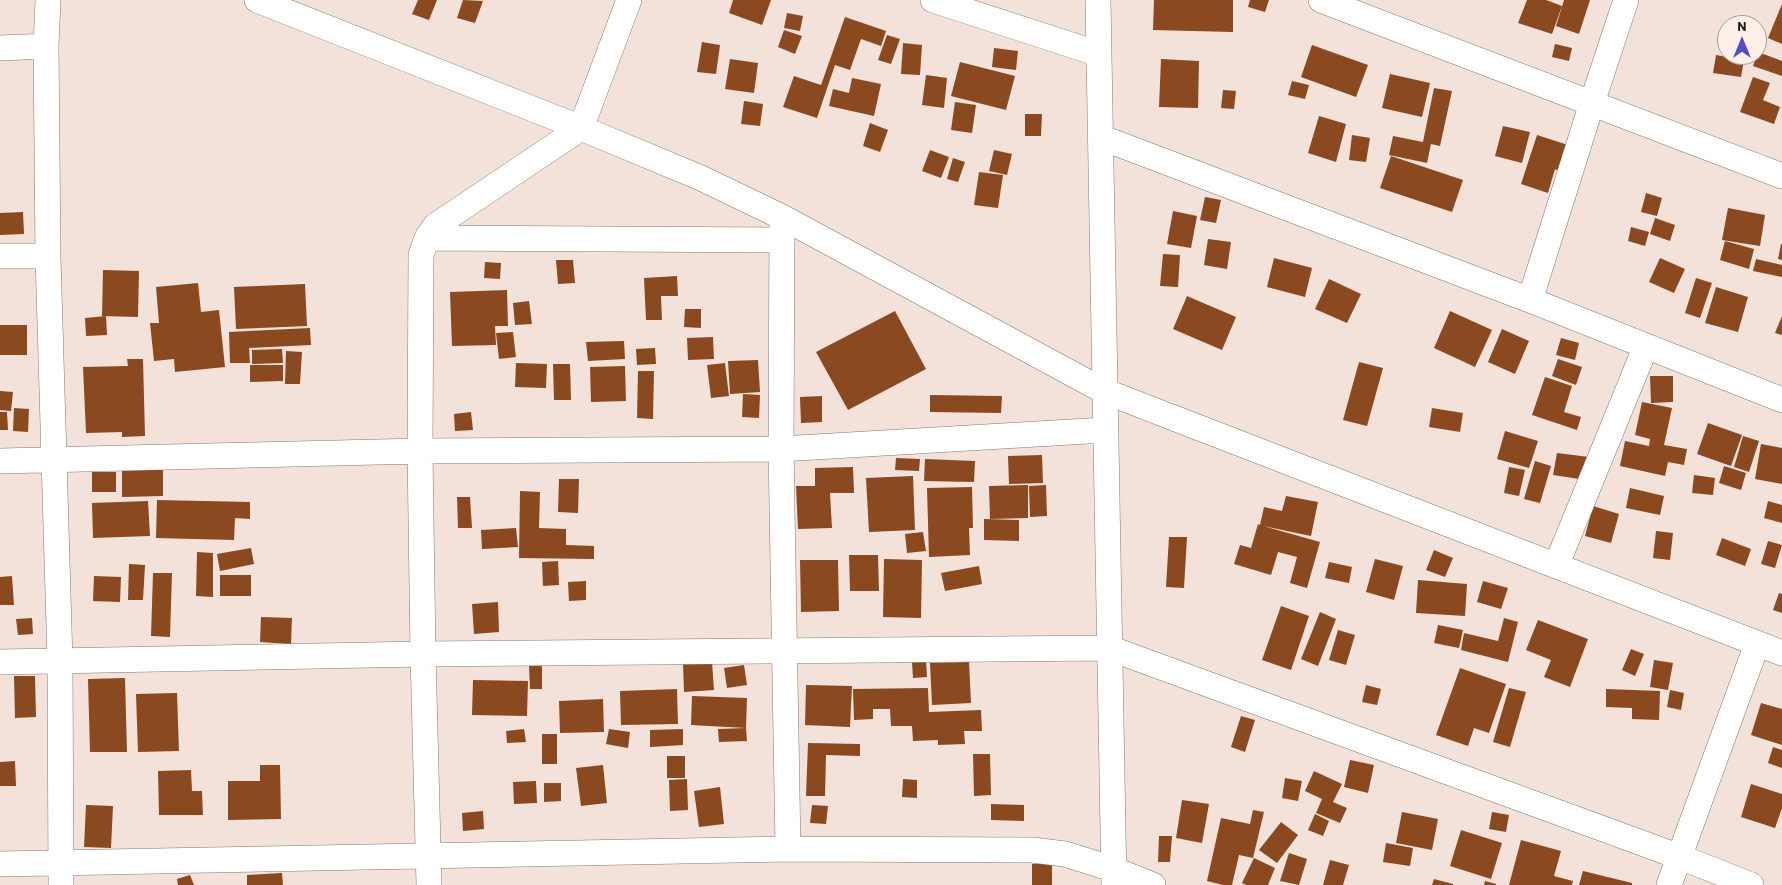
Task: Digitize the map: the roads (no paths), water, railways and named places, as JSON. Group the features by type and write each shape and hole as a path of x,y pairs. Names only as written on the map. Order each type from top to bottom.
{"street":[{"path":"48,0 46,46 48,256 60,661 61,874"},
{"path":"257,0 581,128 701,178 782,228 1104,391 1782,653"},
{"path":"429,885 420,451 421,255 426,238 435,226 581,128 629,0"},
{"path":"933,0 1099,54"},
{"path":"1098,0 1114,877"},
{"path":"1321,0 1782,176"},
{"path":"1530,300 1626,0"},
{"path":"0,48 46,46"},
{"path":"1100,137 1530,300 1782,400"},
{"path":"426,238 782,228"},
{"path":"782,228 781,449 788,849"},
{"path":"0,256 48,256"},
{"path":"1556,566 1646,346"},
{"path":"0,461 420,451 781,449 1105,430"},
{"path":"1669,885 1757,644"},
{"path":"0,662 423,654 1110,648 1680,857 1751,885"},
{"path":"0,864 61,874 428,857 788,849 1032,850 1065,854 1114,877 1153,885"}]}
